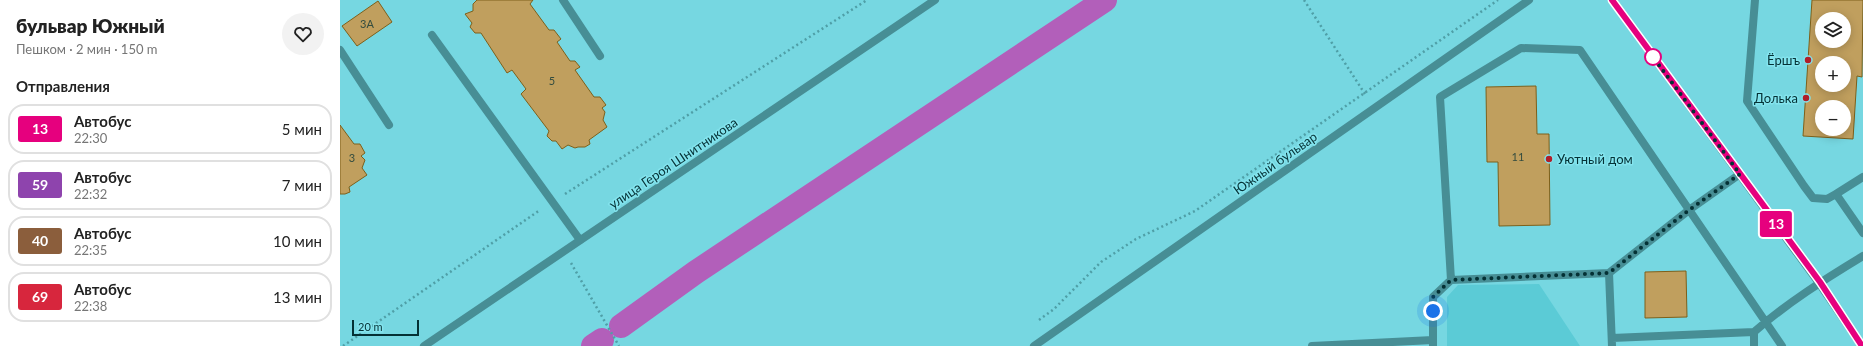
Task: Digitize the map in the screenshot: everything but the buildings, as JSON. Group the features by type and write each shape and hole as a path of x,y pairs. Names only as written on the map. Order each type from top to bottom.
{"street":[{"path":"563,0 600,56"},
{"name":"улица Героя Шнитникова","path":"424,346 935,0"},
{"name":"Южный бульвар","path":"1034,346 1529,0"},
{"path":"1612,0 1820,282 1862,346"},
{"path":"1755,0 1747,101 1813,198 1827,200 1863,177"},
{"path":"432,35 580,240"},
{"path":"1451,280 1440,97 1521,48 1580,50 1782,346"},
{"path":"340,50 389,125"},
{"path":"1312,346 1433,343 1433,297 1451,280 1609,273 1689,210 1740,174"},
{"path":"1836,194 1863,233"},
{"path":"1609,273 1612,342 1754,332 1820,282 1863,256"},
{"path":"1754,332 1754,346"}],"path":[{"path":"343,346 553,202 867,0"},
{"path":"1304,0 1374,108"},
{"path":"1039,320 1054,309 1101,262 1136,239 1195,211 1498,0"},
{"path":"564,251 619,346"}],"shaded area":[{"path":"1539,284 1580,346 1447,346 1447,297 1458,285"}],"waterway":[{"path":"621,326 696,272 1105,0"},
{"path":"593,346 602,340"}],"bus line":[{"name":"13","path":"1612,0 1820,282 1862,346"}],"place":[{"name":"Ёршъ","path":"1808,60"},
{"name":"Долька","path":"1806,98"},
{"name":"Уютный дом","path":"1549,159"}],"route":[{"path":"1433,311 1433,297 1451,280 1609,273 1689,210 1740,174 1653,57"}]}
